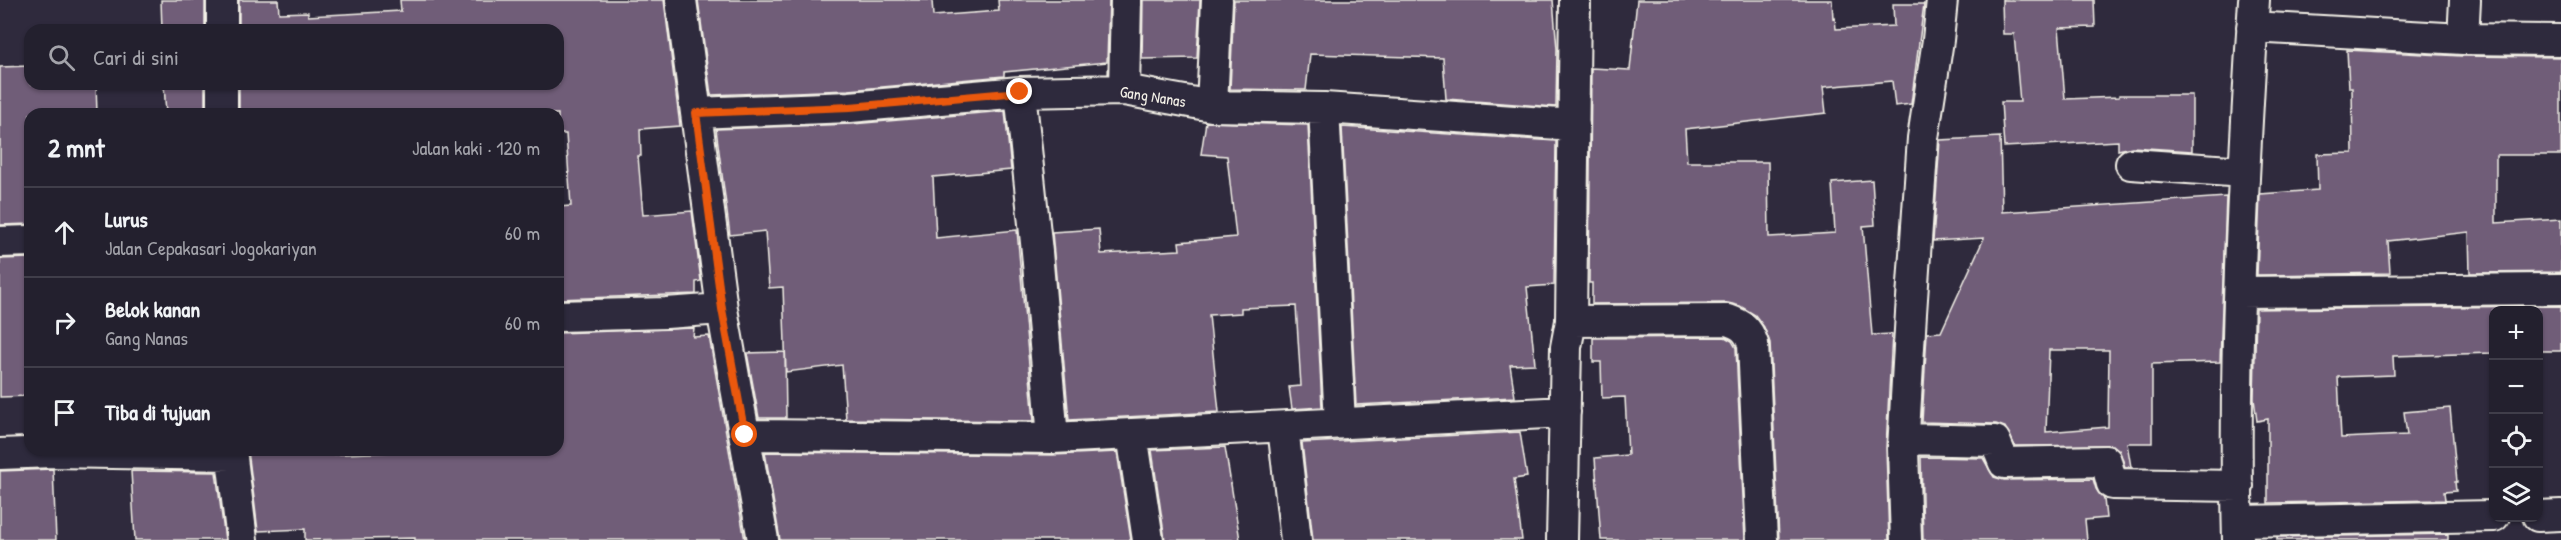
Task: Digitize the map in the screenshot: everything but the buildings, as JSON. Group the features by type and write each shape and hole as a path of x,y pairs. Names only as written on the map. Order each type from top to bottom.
{"street":[{"path":"222,0 222,24"},
{"path":"681,0 722,309 763,540"},
{"path":"1124,90 1126,0"},
{"path":"1212,106 1217,0"},
{"path":"1562,540 1566,347 1571,321 1575,0"},
{"path":"1906,540 1904,439 1923,138 1942,0"},
{"path":"2463,39 2465,0"},
{"path":"2489,516 2238,531 2240,292 2253,13 2463,39 2561,40"},
{"path":"222,90 222,108"},
{"name":"Gang Nanas","path":"696,113 850,107 1020,92 1124,90 1212,106 1324,108 1574,125"},
{"path":"1020,92 1053,438"},
{"path":"1324,108 1340,423"},
{"path":"2131,164 2244,172"},
{"path":"0,242 24,241"},
{"path":"2240,292 2561,289"},
{"path":"564,316 722,309"},
{"path":"1571,321 1728,320 1741,324 1749,332 1753,344 1762,540"},
{"path":"745,435 1053,438 1565,412"},
{"path":"1283,426 1296,540"},
{"path":"1132,434 1148,540"},
{"path":"1904,439 1995,441 2004,463 2106,462 2112,484 2238,486"},
{"path":"0,454 24,453"},
{"path":"231,456 242,540"},
{"path":"2543,516 2561,515"}],"route":[{"path":"745,435 722,309 696,113 850,107 1020,92"}]}
